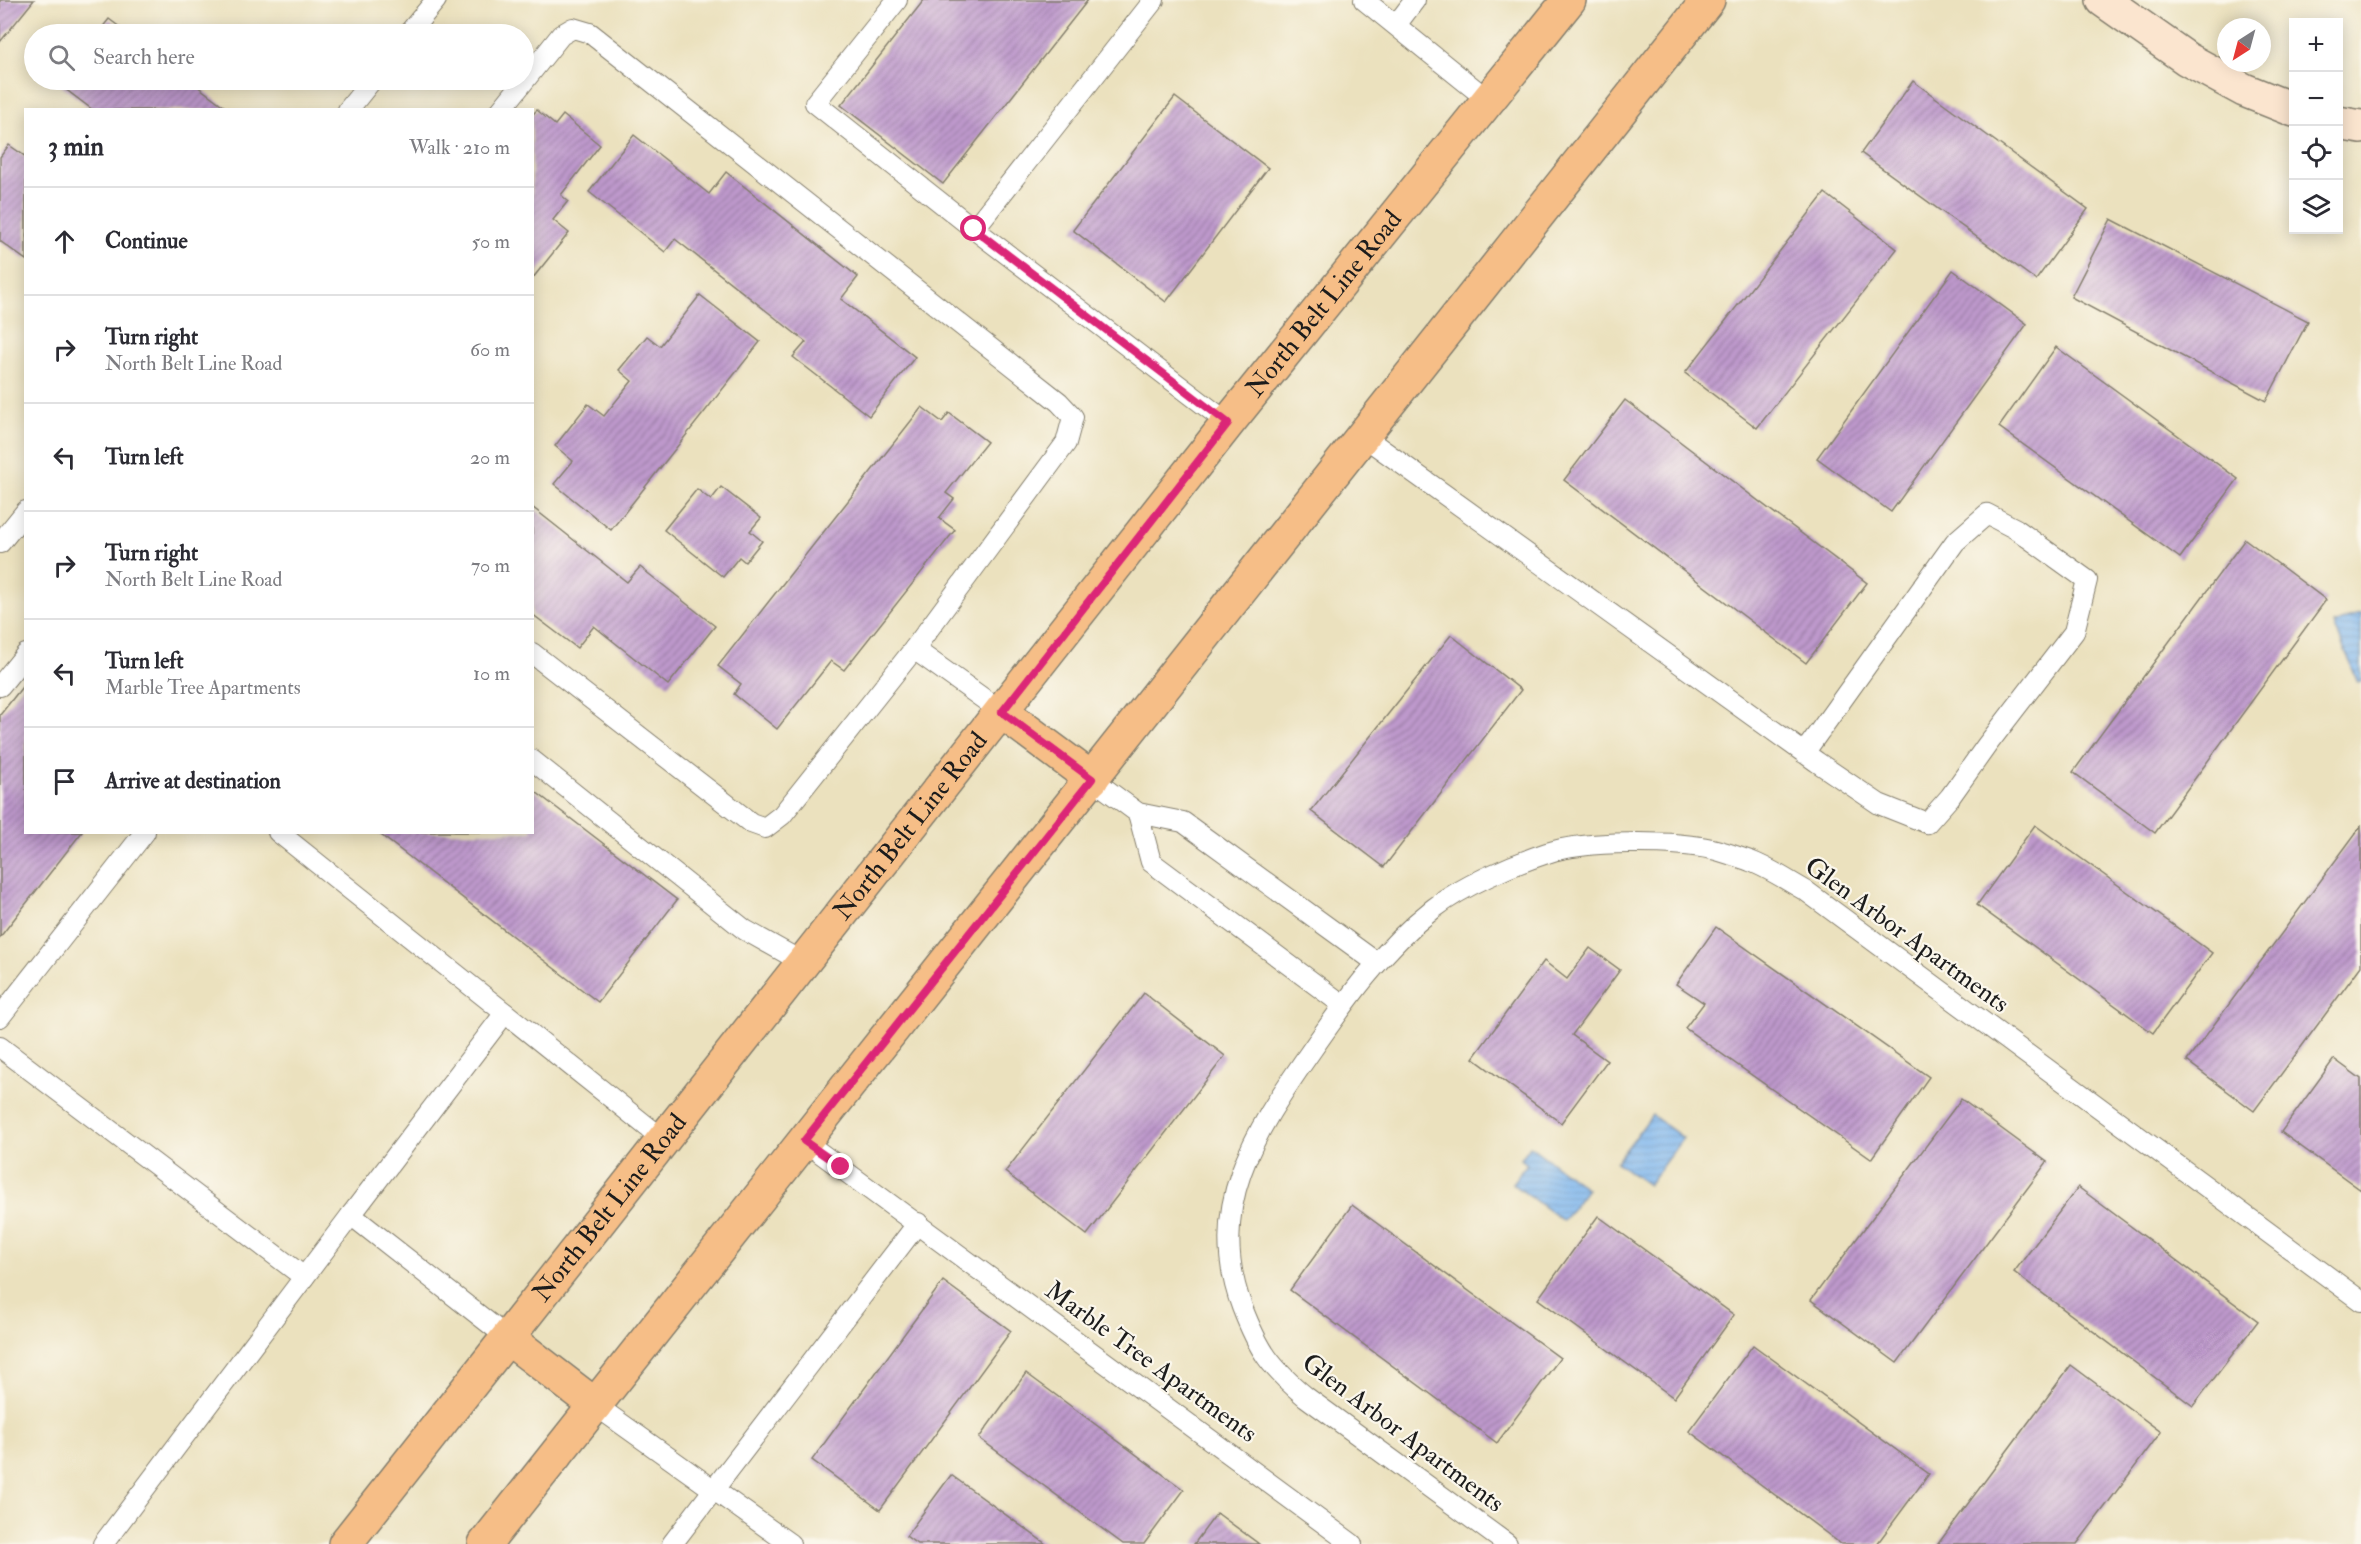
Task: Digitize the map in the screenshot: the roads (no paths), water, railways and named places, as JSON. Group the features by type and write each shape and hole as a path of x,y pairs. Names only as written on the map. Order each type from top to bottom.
{"main road":[{"name":"North Belt Line Road","path":"345,1544 1228,423 1569,0"},
{"path":"484,1544 1708,0"},
{"path":"1002,712 1092,779"},
{"path":"508,1338 595,1405"}],"street":[{"path":"2117,4 2187,59 2244,90 2289,108"},
{"path":"2343,124 2361,127"}],"lane":[{"path":"416,24 436,0"},
{"path":"897,0 815,103 974,229 1228,423"},
{"path":"974,229 1155,0"},
{"path":"1364,0 1488,100"},
{"path":"1396,25 1415,0"},
{"path":"534,69 561,35 573,28 590,33 1059,402 1073,417 1066,443 914,649 782,815 765,828 751,823 534,654"},
{"path":"350,108 364,90"},
{"path":"503,108 517,90"},
{"path":"1363,436 1804,753 1879,804 1928,823 2074,632 2087,580 2016,529 1987,514 1955,542 1804,753"},
{"path":"0,543 24,513"},
{"path":"914,649 1002,712"},
{"path":"0,686 24,656"},
{"path":"534,762 745,930 804,963"},
{"path":"1092,779 1138,813 1183,822 1377,963"},
{"path":"1138,813 1151,861 1343,1005"},
{"path":"0,1017 143,834"},
{"path":"281,834 664,1140"},
{"name":"Glen Arbor Apartments","path":"1507,1544 1306,1398 1277,1372 1257,1344 1234,1286 1229,1260 1228,1229 1234,1194 1257,1135 1275,1103 1343,1005 1377,963 1434,908 1468,887 1548,852 1586,845 1679,846 1712,849 1752,862 1806,891 2361,1301"},
{"path":"103,1544 505,1013"},
{"path":"0,1047 304,1277"},
{"name":"Marble Tree Apartments","path":"804,1141 1352,1544"},
{"path":"351,1215 508,1338"},
{"path":"672,1544 918,1223"},
{"path":"595,1405 790,1544"}],"water":[{"path":"2361,613 2361,681 2358,682 2334,624"},
{"path":"1652,1115 1683,1138 1648,1185 1616,1162"},
{"path":"1530,1146 1587,1189 1563,1221 1512,1183 1527,1164 1521,1159"}]}
